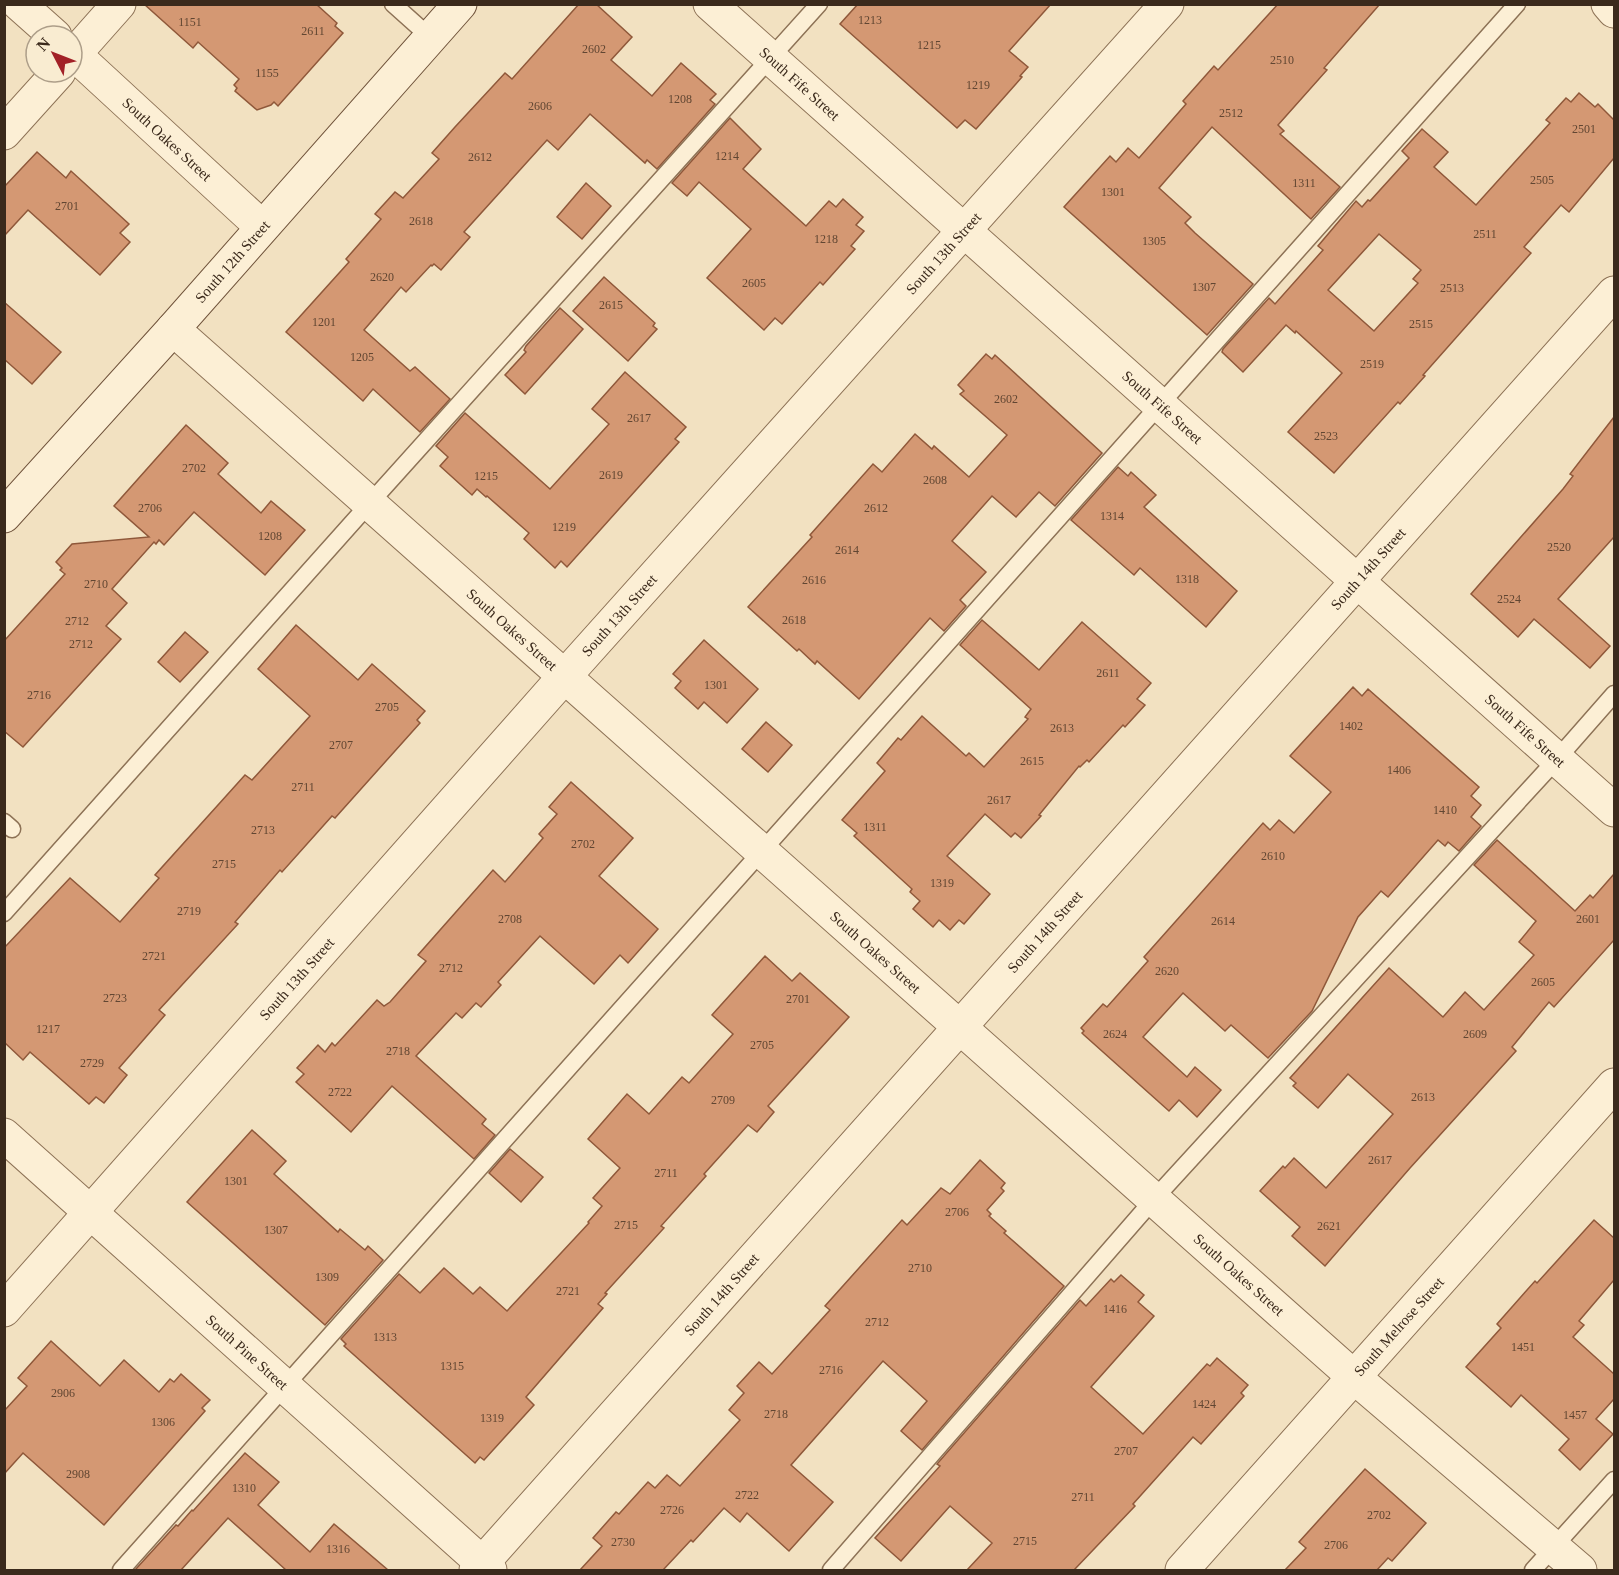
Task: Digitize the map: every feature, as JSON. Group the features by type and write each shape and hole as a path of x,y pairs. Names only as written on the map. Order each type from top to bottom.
{"street":[{"name":"South Oakes Street","path":"20,4 38,24"},
{"path":"84,37 119,4"},
{"name":"South 12th Street","path":"4,516 173,329 459,4"},
{"name":"South Fife Street","path":"710,4 1614,810"},
{"name":"South 13th Street","path":"4,1310 564,677 1167,4"},
{"path":"1608,4 1614,10"},
{"name":"South Oakes Street","path":"84,70 262,227"},
{"path":"4,133 42,84"},
{"name":"South 14th Street","path":"483,1568 1614,293"},
{"name":"South Oakes Street","path":"173,329 1354,1377 1543,1559 1580,1570"},
{"name":"South Melrose Street","path":"1182,1570 1614,1085"},
{"name":"South Pine Street","path":"4,1135 483,1568"}],"lane":[{"path":"393,4 430,38"},
{"path":"4,913 819,4"},
{"path":"120,1570 1517,4"},
{"path":"831,1570 1154,1199 1614,694"},
{"path":"1543,1559 1614,1480"}],"building":[{"path":"144,4 316,4 337,23 335,26 343,33 278,106 274,102 257,110 235,91 237,88 234,85 239,79 198,42 193,48"},
{"path":"579,4 596,4 632,37 611,60 652,96 681,63 716,94 710,100 715,104 657,169 647,160 645,163 590,114 558,150 547,140 464,232 470,237 441,270 434,264 431,265 406,292 401,287 364,330 410,371 415,367 450,399 420,432 373,389 363,401 286,332 349,262 346,259 381,219 375,214 395,192 403,198 439,159 432,153 455,127 505,73 512,79"},
{"path":"858,4 1051,4 1009,51 1028,67 1020,76 1022,77 976,129 965,120 957,128 840,24"},
{"path":"1278,4 1380,4 1324,68 1327,70 1278,125 1284,131 1280,134 1340,187 1311,219 1212,127 1159,188 1191,217 1185,223 1253,284 1207,335 1064,207 1110,156 1116,162 1128,148 1139,158 1186,104 1183,101 1214,66 1218,70"},
{"path":"1579,93 1595,107 1598,104 1614,120 1614,158 1569,212 1561,205 1524,247 1531,253 1400,404 1398,402 1334,473 1288,432 1342,373 1296,331 1295,333 1286,325 1243,372 1222,352 1223,349 1269,298 1275,304 1323,250 1318,246 1356,201 1362,207 1368,200 1370,201 1409,158 1402,151 1422,129 1448,152 1434,167 1476,205 1550,123 1546,120 1566,98 1571,102","holes":["1379,234 1421,270 1413,279 1418,283 1374,331 1328,290"]},
{"path":"730,118 761,149 743,169 806,226 829,201 836,207 843,199 863,217 856,225 864,231 851,246 855,249 823,285 820,282 782,324 775,318 764,330 707,278 751,229 699,182 687,196 672,183"},
{"path":"37,152 66,178 71,171 129,224 120,233 130,242 100,275 28,210 4,236 4,187"},
{"path":"586,183 611,206 582,239 557,217"},
{"path":"604,277 655,323 653,326 657,329 628,361 573,311"},
{"path":"4,302 61,352 32,384 4,359"},
{"path":"560,308 583,329 525,394 505,375 526,352 524,350 526,346"},
{"path":"986,354 992,359 995,355 1102,453 1055,506 1039,492 1016,517 992,496 952,541 986,572 960,600 966,606 944,631 930,618 859,699 817,661 815,664 799,649 797,651 748,607 812,537 810,535 873,464 882,472 915,434 932,449 934,446 969,477 1007,435 960,394 964,391 958,385"},
{"path":"625,372 686,427 675,439 679,442 567,567 561,561 555,568 524,539 529,533 487,496 477,489 472,495 440,466 448,457 436,446 465,413 550,489 609,424 592,409"},
{"path":"1614,417 1614,537 1558,599 1610,646 1590,668 1534,619 1518,637 1471,594 1563,489 1573,476 1570,474"},
{"path":"186,425 228,463 218,474 261,513 271,501 305,530 265,575 194,512 164,545 159,540 156,544 154,542 112,589 127,603 106,626 121,639 23,747 4,731 4,641 65,574 56,562 72,544 149,537 114,506"},
{"path":"1118,467 1128,476 1131,472 1156,495 1144,507 1237,591 1206,627 1140,568 1134,575 1071,520"},
{"path":"982,620 1039,670 1082,622 1151,683 1137,699 1145,705 1089,762 1087,760 1079,766 1021,838 1015,833 1011,837 985,814 947,856 990,894 964,924 959,920 950,930 939,920 933,927 913,909 920,901 910,892 912,889 854,836 857,833 842,820 885,771 877,763 898,738 901,740 922,716 966,756 969,753 984,767 1028,719 1025,717 1031,709 960,645"},
{"path":"296,625 358,680 372,664 425,711 417,720 420,723 335,818 332,816 282,872 280,870 235,922 238,924 159,1010 165,1015 119,1068 127,1075 104,1103 96,1097 89,1104 30,1052 23,1060 4,1042 4,948 70,878 120,922 159,878 155,875 245,775 252,780 310,716 258,669"},
{"path":"185,632 208,652 180,682 158,662"},
{"path":"704,640 758,689 727,723 704,702 698,709 675,688 681,681 673,674"},
{"path":"1353,687 1362,696 1368,689 1479,787 1471,796 1481,805 1471,817 1481,826 1459,851 1448,842 1445,846 1438,840 1388,897 1381,891 1358,917 1312,1011 1268,1058 1231,1025 1225,1031 1183,993 1143,1037 1187,1077 1195,1067 1221,1090 1197,1117 1179,1100 1169,1111 1084,1035 1081,1028 1103,1004 1107,1007 1148,961 1144,957 1263,823 1270,830 1279,820 1294,833 1331,792 1290,756"},
{"path":"766,722 792,745 768,772 742,749"},
{"path":"571,782 633,838 599,876 658,929 628,963 620,955 594,984 540,936 498,982 501,985 481,1007 476,1003 462,1018 456,1013 416,1056 486,1119 482,1124 495,1135 474,1159 392,1086 351,1132 296,1082 304,1074 297,1068 318,1045 325,1052 332,1043 335,1046 377,1000 384,1006 390,1002 426,961 418,955 493,870 505,882 543,838 539,834 557,814 549,807"},
{"path":"1497,840 1575,911 1590,895 1593,898 1614,874 1614,940 1554,1007 1549,1002 1512,1047 1516,1051 1325,1266 1292,1236 1300,1227 1260,1191 1283,1166 1285,1168 1294,1158 1326,1188 1393,1114 1348,1074 1318,1108 1293,1086 1296,1083 1290,1078 1389,968 1443,1017 1465,992 1484,1010 1534,955 1519,942 1536,921 1474,865"},
{"path":"765,956 792,981 800,973 849,1017 768,1106 774,1112 757,1132 748,1125 704,1174 706,1176 661,1226 664,1228 605,1293 607,1294 598,1304 603,1308 526,1397 534,1405 484,1460 480,1457 475,1463 344,1346 346,1344 341,1339 399,1274 420,1293 444,1268 473,1294 480,1287 507,1311 589,1223 602,1206 593,1198 620,1168 588,1139 627,1094 649,1114 682,1077 689,1083 733,1034 712,1015"},
{"path":"252,1130 286,1161 274,1174 338,1232 340,1229 365,1250 368,1246 383,1260 325,1325 187,1202"},
{"path":"510,1149 543,1177 521,1202 489,1173"},
{"path":"980,1160 1005,1183 1001,1188 1004,1191 987,1210 991,1214 989,1216 1006,1231 1004,1233 1064,1286 922,1450 901,1431 927,1401 883,1361 791,1465 833,1502 789,1551 747,1513 740,1522 724,1508 663,1570 580,1570 602,1546 593,1538 616,1512 619,1514 648,1482 655,1488 667,1475 680,1486 740,1420 729,1410 744,1393 737,1386 759,1362 772,1374 830,1310 825,1306 902,1220 907,1225 941,1188 950,1194"},
{"path":"1594,1220 1614,1238 1614,1280 1579,1321 1584,1325 1573,1337 1614,1374 1614,1399 1596,1419 1613,1434 1580,1470 1559,1450 1569,1439 1521,1395 1511,1407 1466,1367 1501,1328 1497,1324"},
{"path":"1121,1275 1144,1295 1138,1302 1154,1316 1091,1387 1143,1434 1207,1364 1210,1366 1217,1358 1248,1385 1241,1393 1244,1396 1201,1444 1193,1437 1133,1504 1135,1506 1074,1570 967,1570 992,1543 950,1506 901,1561 875,1538 940,1466 937,1464 1080,1300 1086,1306 1111,1279 1114,1282"},
{"path":"51,1341 100,1386 124,1360 159,1392 170,1379 174,1382 181,1374 210,1400 202,1408 205,1411 104,1525 23,1453 4,1474 4,1411 27,1386 18,1378"},
{"path":"245,1453 279,1482 258,1505 310,1552 334,1524 388,1570 286,1570 228,1518 181,1570 135,1570 176,1525 178,1526 193,1511"},
{"path":"1365,1469 1426,1523 1392,1561 1388,1558 1377,1570 1285,1570 1306,1548 1299,1542"}]}
